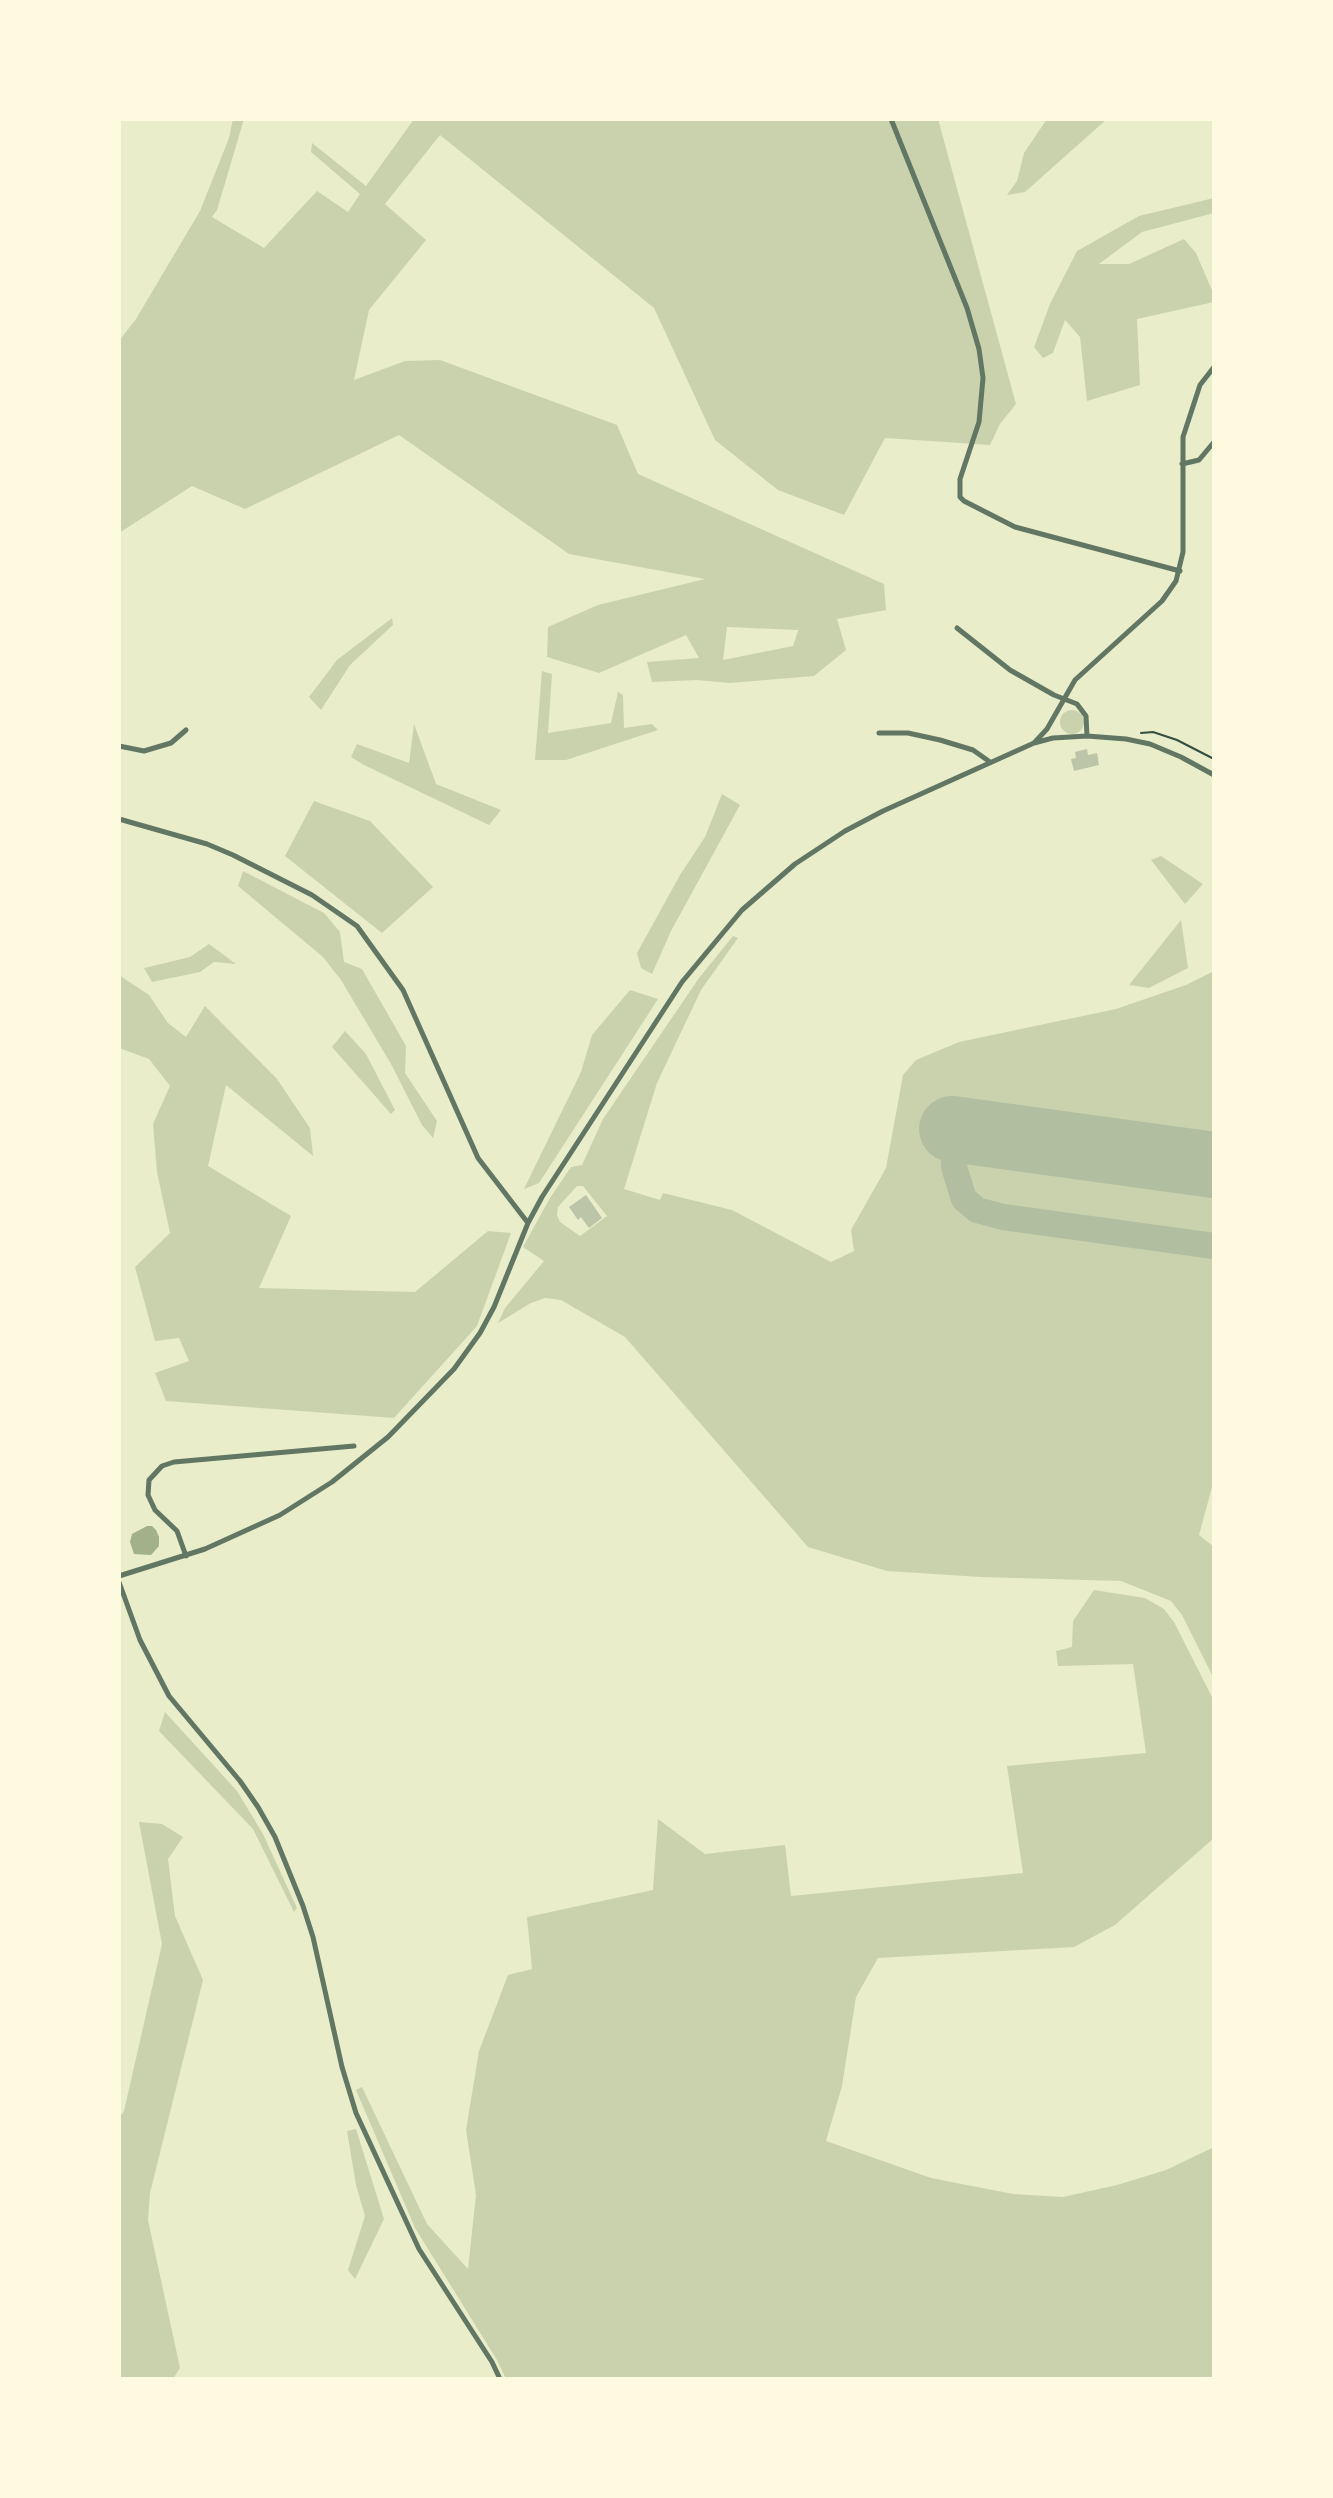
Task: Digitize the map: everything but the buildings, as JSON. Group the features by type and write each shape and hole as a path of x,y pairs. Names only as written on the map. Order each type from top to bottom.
{"street":[{"path":"891,119 967,308 979,349 983,378 979,422 960,479 960,497 1015,527 1180,571"},
{"path":"1034,743 1047,729 1075,680 1172,589 1180,571 1183,552 1183,437 1200,385 1214,367"},
{"path":"1182,464 1199,460 1214,442"},
{"path":"957,628 1010,670 1077,704 1084,712 1087,736"},
{"path":"119,746 144,751 171,743 186,730"},
{"path":"880,733 908,733 931,737 973,750 990,762"},
{"path":"119,1576 186,1556 281,1515 332,1482 388,1437 454,1368 480,1333 494,1307 528,1223 675,992 743,909 794,864 845,831 883,811 990,762 1052,738 1087,736 1150,744 1214,775"},
{"path":"119,818 207,844 233,855 312,895 357,926 402,990 478,1158 528,1223"},
{"path":"186,1556 177,1531 155,1510 148,1495 149,1480 162,1466 174,1462 355,1446"},
{"path":"119,1583 140,1640 169,1696 240,1781 275,1837 313,1937 342,2067 356,2113 419,2249 492,2362 500,2379"}],"shaded area":[{"path":"233,119 244,119 217,210 212,217 264,248 317,191 348,212 360,194 311,152 312,143 366,186 414,119 938,119 1016,404 1000,424 990,445 885,438 844,515 778,490 715,440 654,308 440,135 385,204 426,240 369,310 354,380 405,361 440,360 617,425 638,474 884,584 886,610 837,619 846,650 814,676 730,683 697,680 652,682 647,662 699,658 686,635 599,673 547,657 548,627 598,605 705,579 569,554 399,435 245,509 192,486 119,533 119,341 136,319 200,211 229,138","holes":["727,627 798,630 793,646 723,660"]},
{"path":"1047,119 1107,119 1025,192 1007,195 1017,181 1024,153"},
{"path":"1214,198 1214,213 1142,232 1099,264 1129,264 1184,239 1196,253 1214,295 1214,302 1137,319 1140,385 1087,401 1080,337 1065,320 1053,353 1043,358 1034,347 1050,304 1077,251 1139,216"},
{"path":"392,618 393,625 350,665 321,710 309,697 337,660"},
{"path":"542,671 552,674 548,733 611,723 618,692 623,695 624,728 652,724 658,730 566,760 535,760"},
{"path":"1072,710 1083,717 1084,722 1077,733 1072,734 1061,727 1060,722 1067,711"},
{"path":"414,724 436,784 501,810 489,825 351,757 357,744 409,763"},
{"path":"722,794 740,805 671,931 652,974 641,968 637,953 680,875 705,837"},
{"path":"314,801 370,821 433,887 382,933 285,856"},
{"path":"1161,856 1203,884 1185,904 1151,860"},
{"path":"243,871 324,913 340,932 344,962 362,969 406,1046 405,1073 437,1121 433,1138 422,1125 391,1064 341,980 323,957 238,886"},
{"path":"1181,920 1188,968 1149,988 1129,985"},
{"path":"733,936 738,938 701,990 657,1083 624,1189 660,1200 663,1193 732,1210 831,1262 854,1251 851,1230 886,1168 903,1075 916,1060 959,1042 1116,1009 1186,985 1214,971 1214,1480 1199,1535 1214,1547 1214,1679 1182,1615 1171,1601 1121,1581 887,1571 808,1547 625,1337 561,1300 545,1298 531,1303 498,1323 505,1308 544,1261 523,1247 550,1198 571,1167 582,1165 603,1119 699,978","holes":["577,1186 583,1186 607,1216 580,1236 560,1222 557,1215 558,1207"]},
{"path":"209,944 236,964 214,962 200,972 152,982 144,968 190,957"},
{"path":"119,975 149,995 168,1023 186,1037 205,1006 277,1079 310,1128 313,1156 226,1085 208,1166 291,1216 259,1288 415,1292 488,1231 511,1233 477,1326 394,1418 166,1401 155,1373 189,1361 179,1338 155,1341 135,1267 170,1233 157,1172 153,1124 170,1086 149,1059 119,1048"},
{"path":"630,990 658,999 539,1183 524,1189 581,1072 592,1035"},
{"path":"345,1031 366,1054 395,1110 391,1114 332,1047"},
{"path":"147,1526 156,1530 159,1546 151,1555 134,1554 130,1542 132,1534"},
{"path":"1094,1590 1145,1598 1164,1609 1174,1622 1214,1701 1214,1838 1115,1925 1074,1947 878,1958 856,1997 842,2086 826,2141 931,2178 1013,2194 1063,2197 1166,2170 1214,2147 1214,2379 506,2379 415,2228 356,2090 362,2087 427,2224 468,2269 476,2195 466,2130 479,2051 508,1975 532,1969 527,1917 653,1890 658,1819 705,1854 785,1845 791,1896 1023,1873 1007,1766 1146,1753 1133,1664 1058,1666 1056,1651 1072,1647 1073,1621"},
{"path":"165,1712 237,1791 263,1834 297,1908 294,1912 253,1829 159,1731"},
{"path":"139,1822 162,1824 183,1837 168,1859 175,1916 203,1980 150,2193 148,2220 180,2368 173,2379 119,2379 119,2118 124,2111 162,1944"},
{"path":"356,2129 384,2219 355,2279 348,2270 365,2216 356,2185 347,2131"}],"taxiway":[{"path":"965,1131 954,1158 954,1167 964,1199 977,1210 1003,1217 1214,1246"}],"runway":[{"path":"952,1129 1214,1165"}]}
